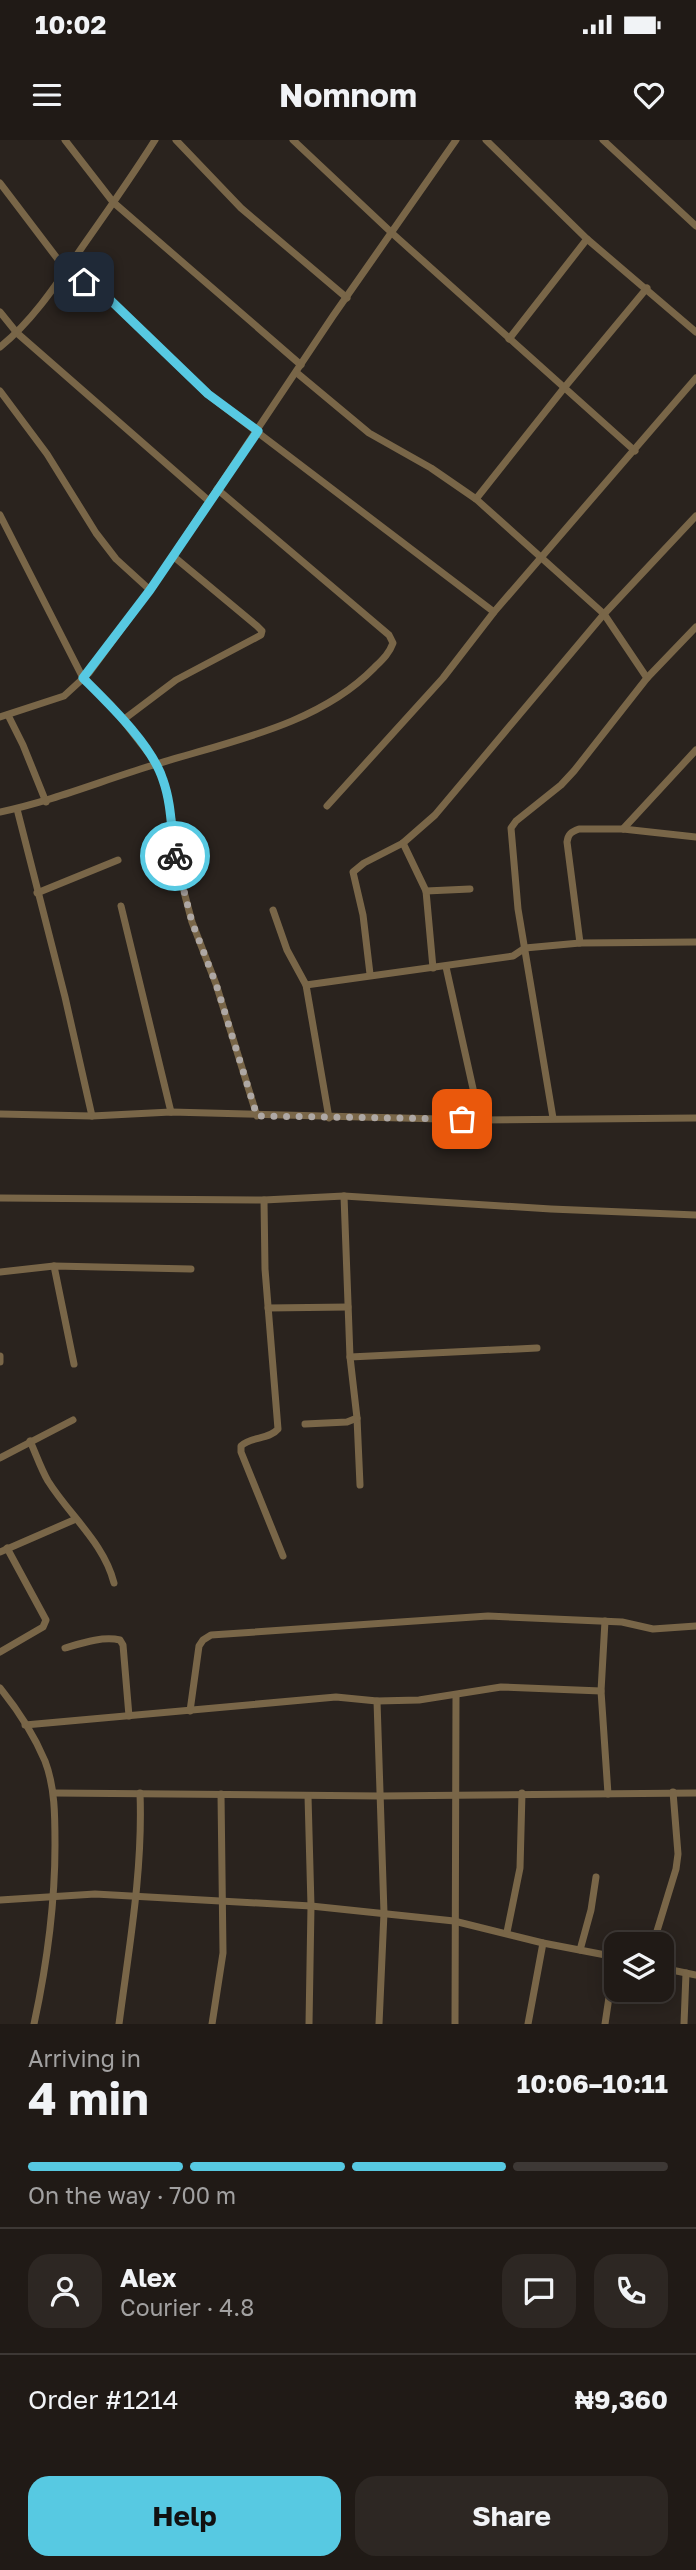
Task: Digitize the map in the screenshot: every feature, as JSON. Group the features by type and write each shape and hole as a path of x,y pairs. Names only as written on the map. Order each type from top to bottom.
{"street":[{"path":"65,140 113,202 369,433 430,468 476,499 604,614 647,678"},
{"path":"0,347 17,333 66,270 155,140"},
{"path":"176,140 242,208 348,298"},
{"path":"293,140 393,234 635,451"},
{"path":"3,716 64,696 83,678 150,590 456,140"},
{"path":"486,140 587,239 696,332"},
{"path":"603,140 696,226"},
{"path":"0,183 66,270 103,293 208,394 494,612"},
{"path":"509,339 587,239"},
{"path":"476,499 647,288"},
{"path":"0,312 17,333 209,501"},
{"path":"327,806 443,677 494,612 696,378"},
{"path":"0,391 47,454 116,559 150,590"},
{"path":"0,812 46,802 156,764 219,747 301,716 359,683 390,652 393,643 389,635 217,489"},
{"path":"0,515 83,678 123,720 156,764 164,782 172,820 174,855 192,922 216,984 257,1116"},
{"path":"370,974 363,915 353,872 364,863 403,843 435,815 604,614 696,516"},
{"path":"123,720 176,680 261,635 262,631 257,626 173,556"},
{"path":"553,1118 518,909 511,828 574,771 647,678 696,627"},
{"path":"0,708 23,745 46,802"},
{"path":"623,829 696,751"},
{"path":"17,809 92,1116"},
{"path":"580,943 568,836 579,829 623,829 696,837"},
{"path":"403,843 426,891 433,968"},
{"path":"37,893 118,860"},
{"path":"426,891 470,889"},
{"path":"121,906 171,1112"},
{"path":"273,910 287,950 306,985 329,1118"},
{"path":"306,985 513,956 526,948 580,943 696,942"},
{"path":"446,967 480,1120"},
{"path":"0,1114 92,1116 171,1112 480,1120 696,1118"},
{"path":"344,1196 350,1357 357,1418 360,1485"},
{"path":"0,1198 264,1200 344,1196 696,1215"},
{"path":"264,1200 265,1269 278,1429 272,1434 244,1442 241,1452 283,1556"},
{"path":"0,1272 54,1266 191,1269"},
{"path":"54,1266 74,1364"},
{"path":"268,1308 348,1307"},
{"path":"350,1357 537,1348"},
{"path":"0,1356 0,1362"},
{"path":"305,1424 347,1422 357,1418"},
{"path":"0,1458 73,1420"},
{"path":"30,1441 48,1480 110,1567 114,1583"},
{"path":"0,1652 43,1627 46,1620 4,1550 76,1519"},
{"path":"190,1712 199,1646 211,1635 488,1616 605,1620 653,1629 696,1626"},
{"path":"605,1620 601,1691 608,1794"},
{"path":"65,1648 85,1642 120,1640 123,1645 129,1716"},
{"path":"26,1725 336,1697 377,1701 437,1699 501,1687 601,1691"},
{"path":"0,1688 26,1725 44,1760 54,1793 55,1895 47,1964 34,2024"},
{"path":"454,2024 456,1695"},
{"path":"377,1701 384,1913 379,2024"},
{"path":"657,1932 678,1854 673,1792"},
{"path":"54,1793 308,1796 696,1793"},
{"path":"119,2024 142,1836 140,1793"},
{"path":"507,1932 520,1868 522,1793"},
{"path":"212,2024 223,1953 221,1794"},
{"path":"308,1796 311,1906 309,2024"},
{"path":"580,1950 591,1910 596,1877"},
{"path":"0,1900 55,1895 136,1895 311,1906 454,1921 604,1955"},
{"path":"528,2024 543,1943"},
{"path":"674,1970 696,1975"},
{"path":"684,2024 686,1973"},
{"path":"605,2024 609,2002"}],"way so far":[{"path":"175,856 192,922 216,984 257,1116 462,1119"}],"route":[{"path":"84,282 103,293 208,394 258,431 150,590 83,678 111,705 156,764 164,782 172,820 175,856"}]}
